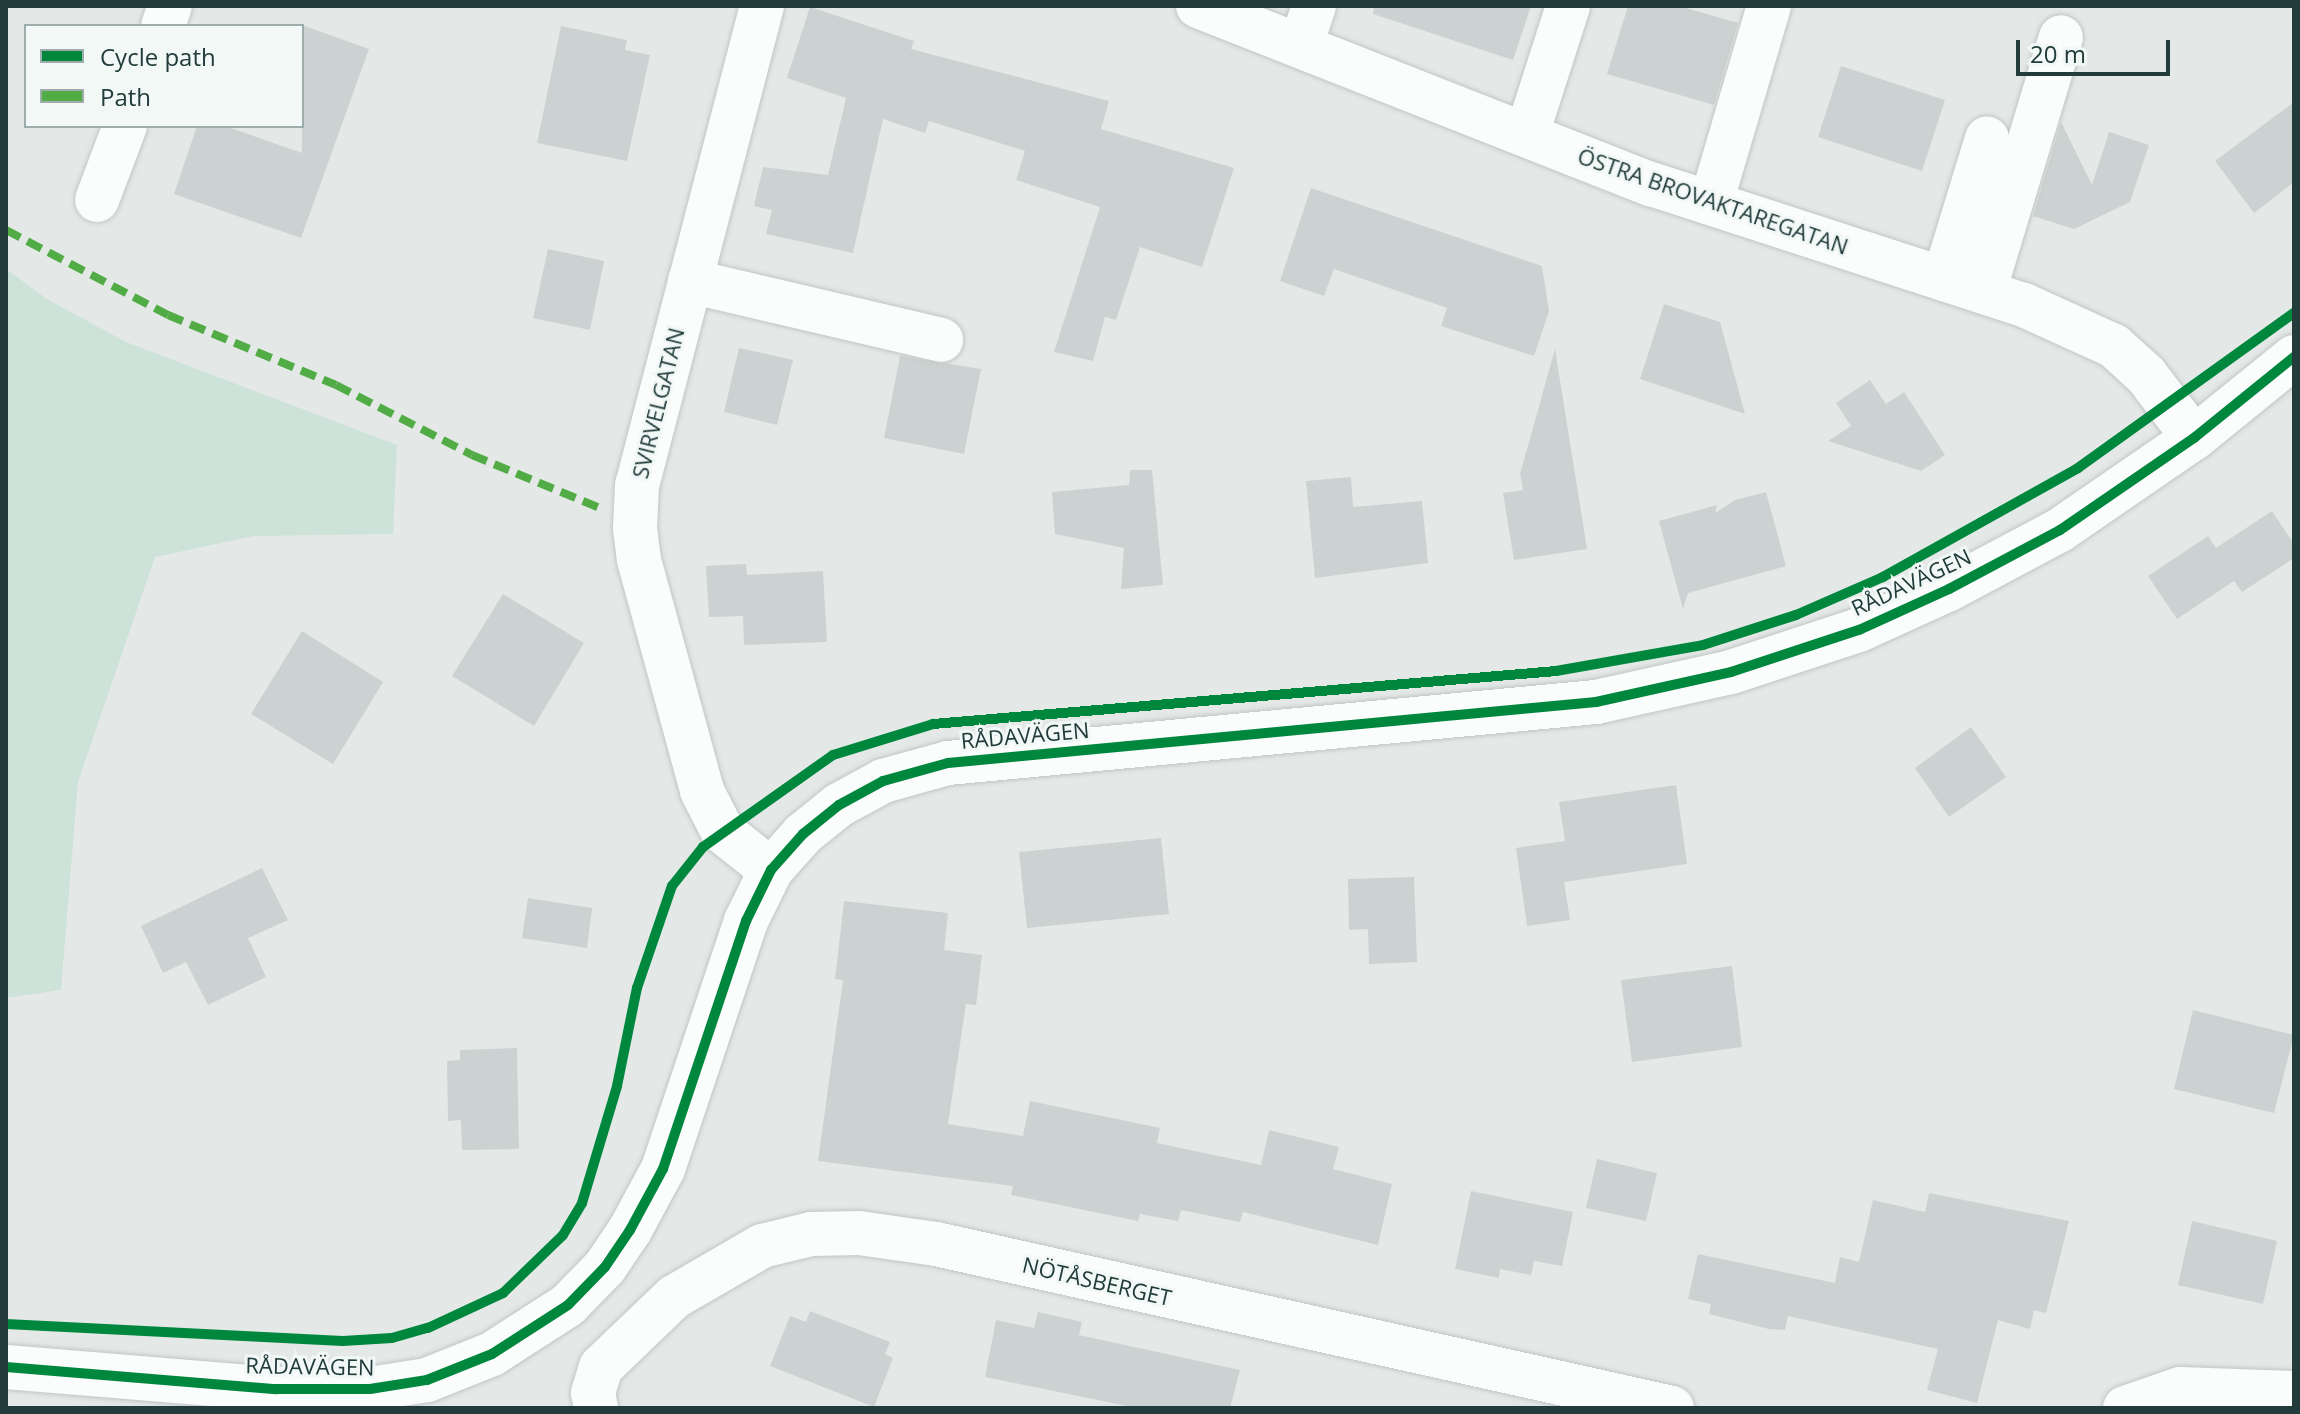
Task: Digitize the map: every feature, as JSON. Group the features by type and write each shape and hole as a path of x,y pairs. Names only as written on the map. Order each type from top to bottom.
{"street":[{"name":"SVIRVELGATAN","path":"762,6 637,485 639,560 714,820 771,870"},
{"name":"ÖSTRA BROVAKTAREGATAN","path":"1198,6 1308,25 1527,134 1711,203 1964,285 2114,346 2146,375 2194,438"},
{"path":"1527,134 1568,6"},
{"path":"1711,203 1769,6"},
{"path":"1964,285 2061,37"},
{"path":"97,200 124,128"},
{"path":"1964,285 1987,138"},
{"path":"690,281 941,340"},
{"name":"RÅDAVÄGEN","path":"6,1367 114,1392 370,1389 431,1394 533,1331 605,1267 630,1230 663,1169 746,921 771,870 839,805 883,781 948,763 1596,702 1731,672 1859,630 1949,589 2060,530 2194,438 2294,357"},
{"name":"NÖTÅSBERGET","path":"596,1408 593,1393 601,1367 674,1297 762,1246 811,1234 859,1233 936,1244 1672,1408"},
{"path":"2125,1408 2180,1389 2294,1393"}],"green space":[{"path":"6,269 47,299 126,342 397,445 393,534 254,536 155,557 78,782 61,990 6,998"}],"building":[{"path":"1374,6 1531,6 1513,60 1373,14"},
{"path":"1628,6 1679,6 1738,23 1714,105 1607,74"},
{"path":"810,7 914,41 911,49 1109,101 1101,129 1234,168 1202,267 1140,247 1116,320 1105,317 1093,361 1054,352 1100,207 1016,180 1025,151 929,121 925,133 883,119 853,253 766,234 772,210 754,206 763,167 828,175 846,98 787,78"},
{"path":"304,26 369,49 301,238 174,194 196,128 231,128 302,153"},
{"path":"561,26 627,40 625,50 650,55 627,161 537,143"},
{"path":"1841,66 1945,100 1922,171 1818,137"},
{"path":"2294,102 2294,182 2254,213 2215,161"},
{"path":"2061,122 2092,185 2109,132 2149,145 2130,202 2074,229 2033,216"},
{"path":"1311,188 1542,266 1549,311 1534,356 1441,326 1447,308 1334,269 1324,296 1280,281"},
{"path":"548,249 604,261 590,330 533,318"},
{"path":"1664,304 1720,322 1745,414 1640,379"},
{"path":"739,348 793,360 777,425 724,412"},
{"path":"1555,349 1587,549 1514,560 1503,493 1523,490 1520,474"},
{"path":"900,356 981,369 964,454 884,438"},
{"path":"1870,380 1886,404 1904,392 1945,455 1921,471 1828,441 1851,426 1836,403"},
{"path":"1130,470 1152,470 1163,585 1121,589 1124,548 1055,534 1052,492 1129,485"},
{"path":"1351,477 1353,507 1422,501 1428,563 1315,578 1306,481"},
{"path":"1766,492 1786,566 1688,593 1683,609 1659,521 1717,505 1715,513 1735,500"},
{"path":"2272,511 2294,544 2294,558 2242,592 2234,581 2177,619 2148,576 2208,536 2216,548"},
{"path":"746,564 747,575 823,571 827,642 744,645 743,616 709,617 706,566"},
{"path":"503,594 584,643 534,726 452,676"},
{"path":"302,631 383,682 333,764 251,714"},
{"path":"1971,727 2006,777 1949,817 1915,768"},
{"path":"1676,785 1687,864 1564,882 1570,920 1527,926 1516,848 1565,841 1559,802"},
{"path":"1161,838 1169,914 1027,928 1019,852"},
{"path":"262,868 288,920 248,938 266,977 208,1005 186,962 163,973 141,926"},
{"path":"1414,877 1417,962 1369,964 1368,929 1349,930 1348,879"},
{"path":"528,898 592,908 587,948 522,938"},
{"path":"844,901 948,913 944,950 982,955 976,1005 966,1004 948,1124 1023,1136 1030,1101 1160,1128 1157,1143 1261,1165 1269,1130 1339,1147 1333,1169 1392,1184 1378,1245 1243,1212 1240,1222 1181,1210 1178,1221 1140,1214 1138,1221 1011,1195 1013,1186 818,1161 843,980 835,979"},
{"path":"1732,966 1742,1047 1632,1062 1621,980"},
{"path":"2193,1010 2294,1035 2274,1113 2174,1089"},
{"path":"517,1048 519,1149 462,1150 461,1120 448,1121 447,1061 460,1060 460,1050"},
{"path":"1597,1159 1657,1173 1646,1221 1586,1208"},
{"path":"1471,1191 1573,1212 1562,1266 1534,1261 1531,1275 1500,1269 1499,1278 1455,1269"},
{"path":"1929,1193 2069,1221 2046,1313 2034,1310 2030,1329 1998,1320 1977,1403 1927,1390 1938,1349 1788,1316 1785,1330 1769,1329 1709,1314 1711,1304 1688,1299 1698,1254 1835,1283 1840,1257 1859,1262 1873,1200 1925,1212"},
{"path":"2192,1221 2277,1241 2263,1304 2178,1285"},
{"path":"810,1311 890,1342 885,1354 893,1358 874,1407 770,1366 790,1316 806,1322"},
{"path":"1038,1312 1082,1322 1079,1335 1240,1370 1230,1408 1137,1408 985,1377 996,1320 1034,1328"}],"marked path":[{"path":"6,230 168,315 336,385 472,455 600,508"}],"cycle path":[{"path":"6,1324 343,1341 392,1338 428,1328 503,1293 563,1235 582,1203 617,1086 637,988 672,886 703,847 833,755 933,724 1556,671 1703,645 1796,615 1883,577 2078,468 2294,313"},
{"path":"6,1367 276,1389 370,1389 427,1380 492,1354 568,1305 605,1267 630,1230 663,1169 746,921 771,870 803,834 839,805 883,781 948,763 1596,702 1731,672 1859,630 1949,589 2060,530 2194,438 2294,357"}]}
